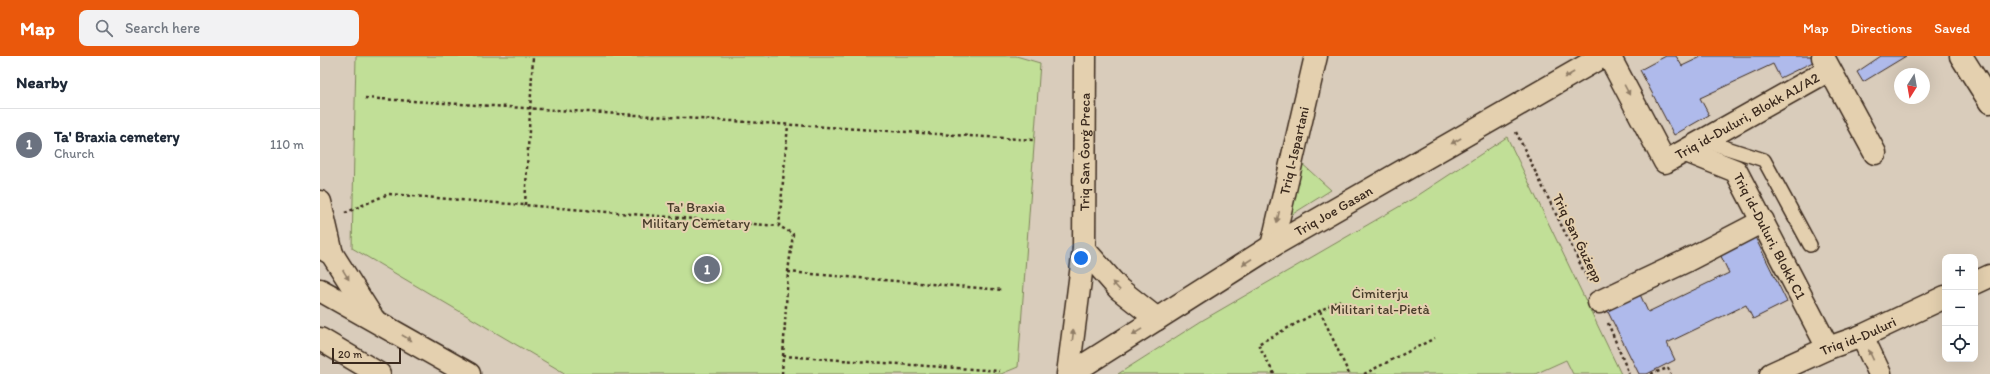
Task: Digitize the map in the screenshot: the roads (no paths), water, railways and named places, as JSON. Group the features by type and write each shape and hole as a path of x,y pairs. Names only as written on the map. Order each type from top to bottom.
{"main road":[{"name":"Triq San Ġorġ Preca","path":"1069,374 1084,249 1085,56"},
{"name":"Triq l-Ispartani","path":"1272,246 1316,56"},
{"name":"Triq Joe Gasan","path":"1069,374 1272,246 1603,56"},
{"name":"Triq id-Duluri, Blokk A1/A2","path":"1609,56 1665,162 1704,141 1826,63"},
{"path":"1961,56 1990,102"},
{"path":"1826,63 1875,153"},
{"name":"Triq id-Duluri, Blokk C1","path":"1686,151 1736,171 1828,348"},
{"path":"322,212 326,251 373,319"},
{"path":"1599,302 1686,261 1763,221"},
{"path":"1084,249 1119,289 1157,319"},
{"path":"1978,282 1990,276"},
{"path":"320,290 469,374"},
{"name":"Triq id-Duluri","path":"1771,374 1828,348 1862,336 1942,298"},
{"path":"1862,336 1880,374"},
{"path":"320,339 380,374"}],"lane":[{"path":"1704,141 1764,160 1810,245"}],"place":[{"name":"Ta' Braxia cemetery","path":"707,269"}],"park label":[{"name":"Ta' Braxia Military Cemetary","path":"696,216"},
{"name":"Ċimiterju Militari tal-Pietà","path":"1380,302"}]}
